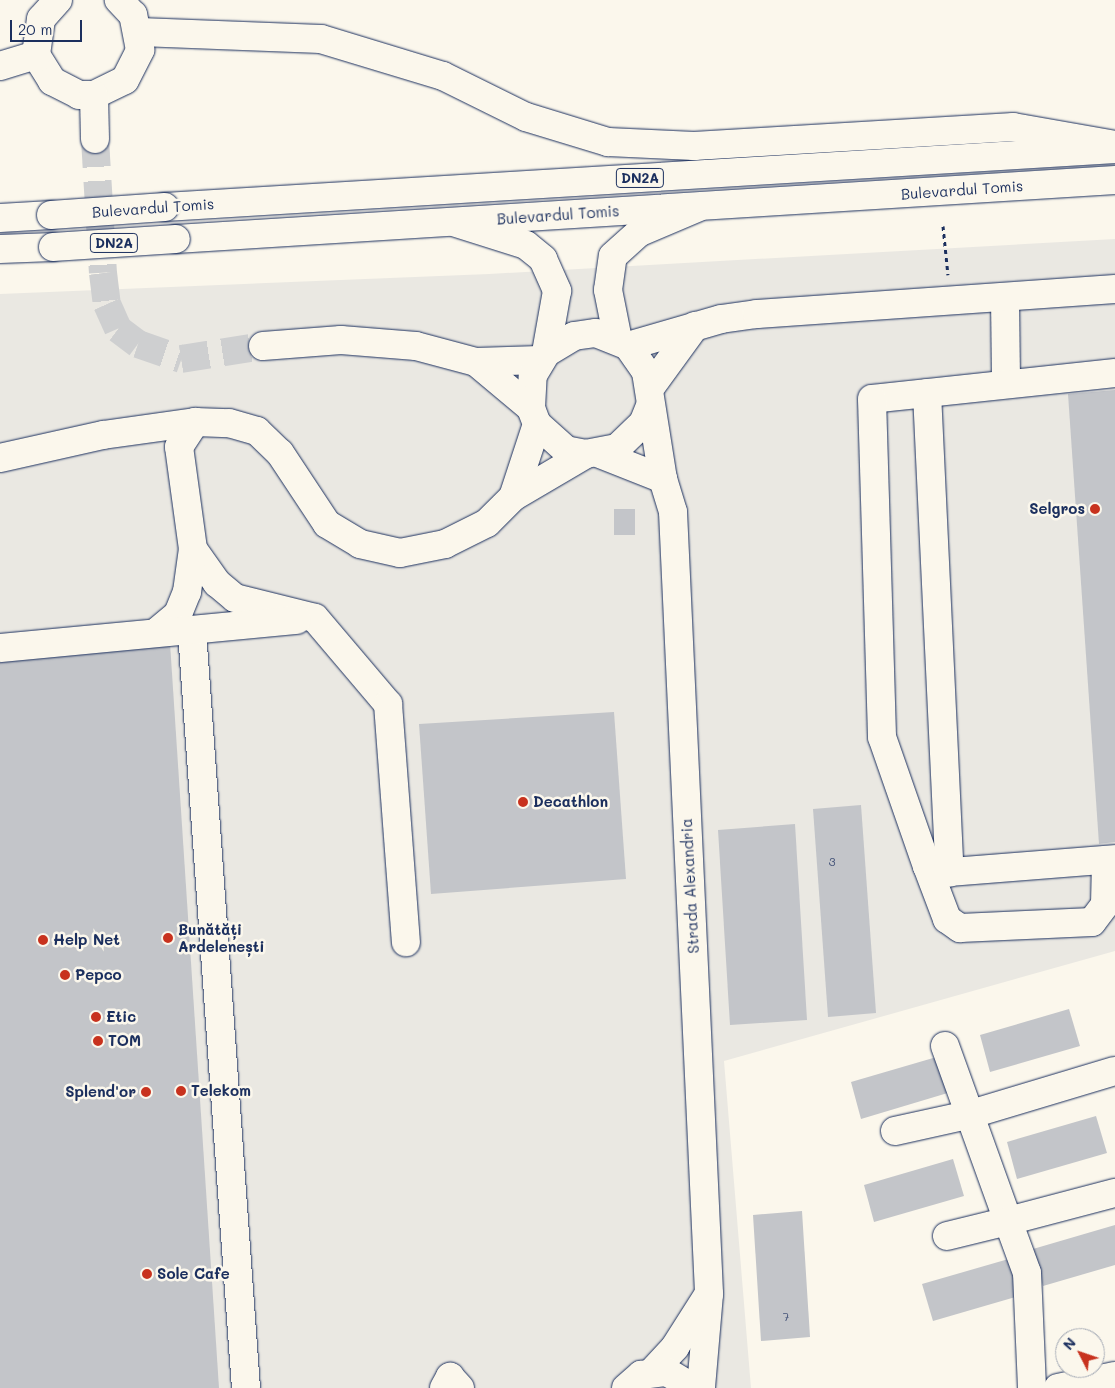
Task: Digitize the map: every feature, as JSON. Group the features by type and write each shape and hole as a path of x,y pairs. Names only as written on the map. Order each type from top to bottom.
{"street":[{"path":"58,0 41,19 36,55 52,81 72,92 94,95 125,80 140,50 140,32 133,14 119,0"},
{"path":"140,32 321,39 443,76 526,117 608,142 694,146 1013,127 1115,147"},
{"path":"0,66 36,55"},
{"path":"94,95 95,139"},
{"name":"Bulevardul Tomis","path":"0,218 1115,147"},
{"name":"Bulevardul Tomis","path":"0,250 1115,180"},
{"path":"650,397 639,358 623,343 608,290 613,256 640,232 701,206"},
{"path":"452,222 526,245 543,259 557,291 543,356 532,375 534,416 512,497"},
{"path":"262,346 341,340 416,346 476,362 543,356 564,340 585,334 623,343 756,314 1115,289"},
{"path":"1005,298 1006,382"},
{"path":"0,458 89,437 195,422 257,431 280,453 327,524 360,544 400,553 445,544 487,523 512,497 593,454 632,437 650,397 695,326"},
{"path":"476,362 534,416 566,450 593,454 663,479"},
{"path":"939,869 882,737 872,399 1006,382 1115,373"},
{"path":"927,393 939,869 947,918 960,928 1092,922 1105,905 1110,859 939,869"},
{"name":"Strada Alexandria","path":"650,397 663,479 673,512 709,1294 701,1388"},
{"path":"159,630 178,614 188,592 193,549 179,447 195,422"},
{"path":"193,549 217,583 236,598 315,618 388,704 406,942"},
{"path":"0,648 159,630 192,630 315,618"},
{"path":"192,630 246,1388"},
{"path":"945,1046 968,1115 1027,1273 1032,1388"},
{"path":"895,1131 968,1115 1115,1071"},
{"path":"947,1236 1115,1193"},
{"path":"626,1388 652,1372 675,1347 709,1294"},
{"path":"652,1372 680,1376 694,1388"},
{"path":"1058,1388 1115,1376"},
{"path":"444,1388 450,1377 460,1388"}],"path":[{"path":"943,226 949,285"}],"shaded area":[{"path":"1115,239 1115,951 724,1061 751,1388 0,1388 0,294 489,274"}],"building":[{"name":"Selgros","path":"1115,390 1115,842 1099,844 1068,394"},
{"path":"614,509 635,509 635,535 614,535"},
{"name":"TOM","path":"170,643 219,1388 0,1388 0,655"},
{"name":"Decathlon","path":"614,712 626,879 431,894 419,724"},
{"path":"861,805 876,1013 828,1017 813,809"},
{"path":"795,824 807,1020 730,1025 718,830"},
{"path":"1069,1009 1080,1046 990,1072 980,1035"},
{"path":"940,1056 951,1092 861,1119 851,1082"},
{"path":"1096,1116 1107,1153 1017,1179 1007,1142"},
{"path":"953,1159 964,1196 874,1222 864,1185"},
{"path":"802,1211 810,1337 761,1341 753,1215"},
{"path":"1115,1225 1115,1265 1043,1286 1033,1249"},
{"path":"1012,1258 1022,1295 933,1321 922,1284"}],"tunnel":[{"path":"95,139 103,273 107,304 118,329 138,344 181,359 263,346"}],"place":[{"name":"Selgros","path":"1095,509"},
{"name":"Decathlon","path":"523,802"},
{"name":"Bunătăți Ardelenești","path":"168,938"},
{"name":"Help Net","path":"43,940"},
{"name":"Pepco","path":"65,975"},
{"name":"Etic","path":"96,1017"},
{"name":"TOM","path":"98,1041"},
{"name":"Telekom","path":"181,1091"},
{"name":"Splend'or","path":"146,1092"},
{"name":"Sole Cafe","path":"147,1274"}]}
